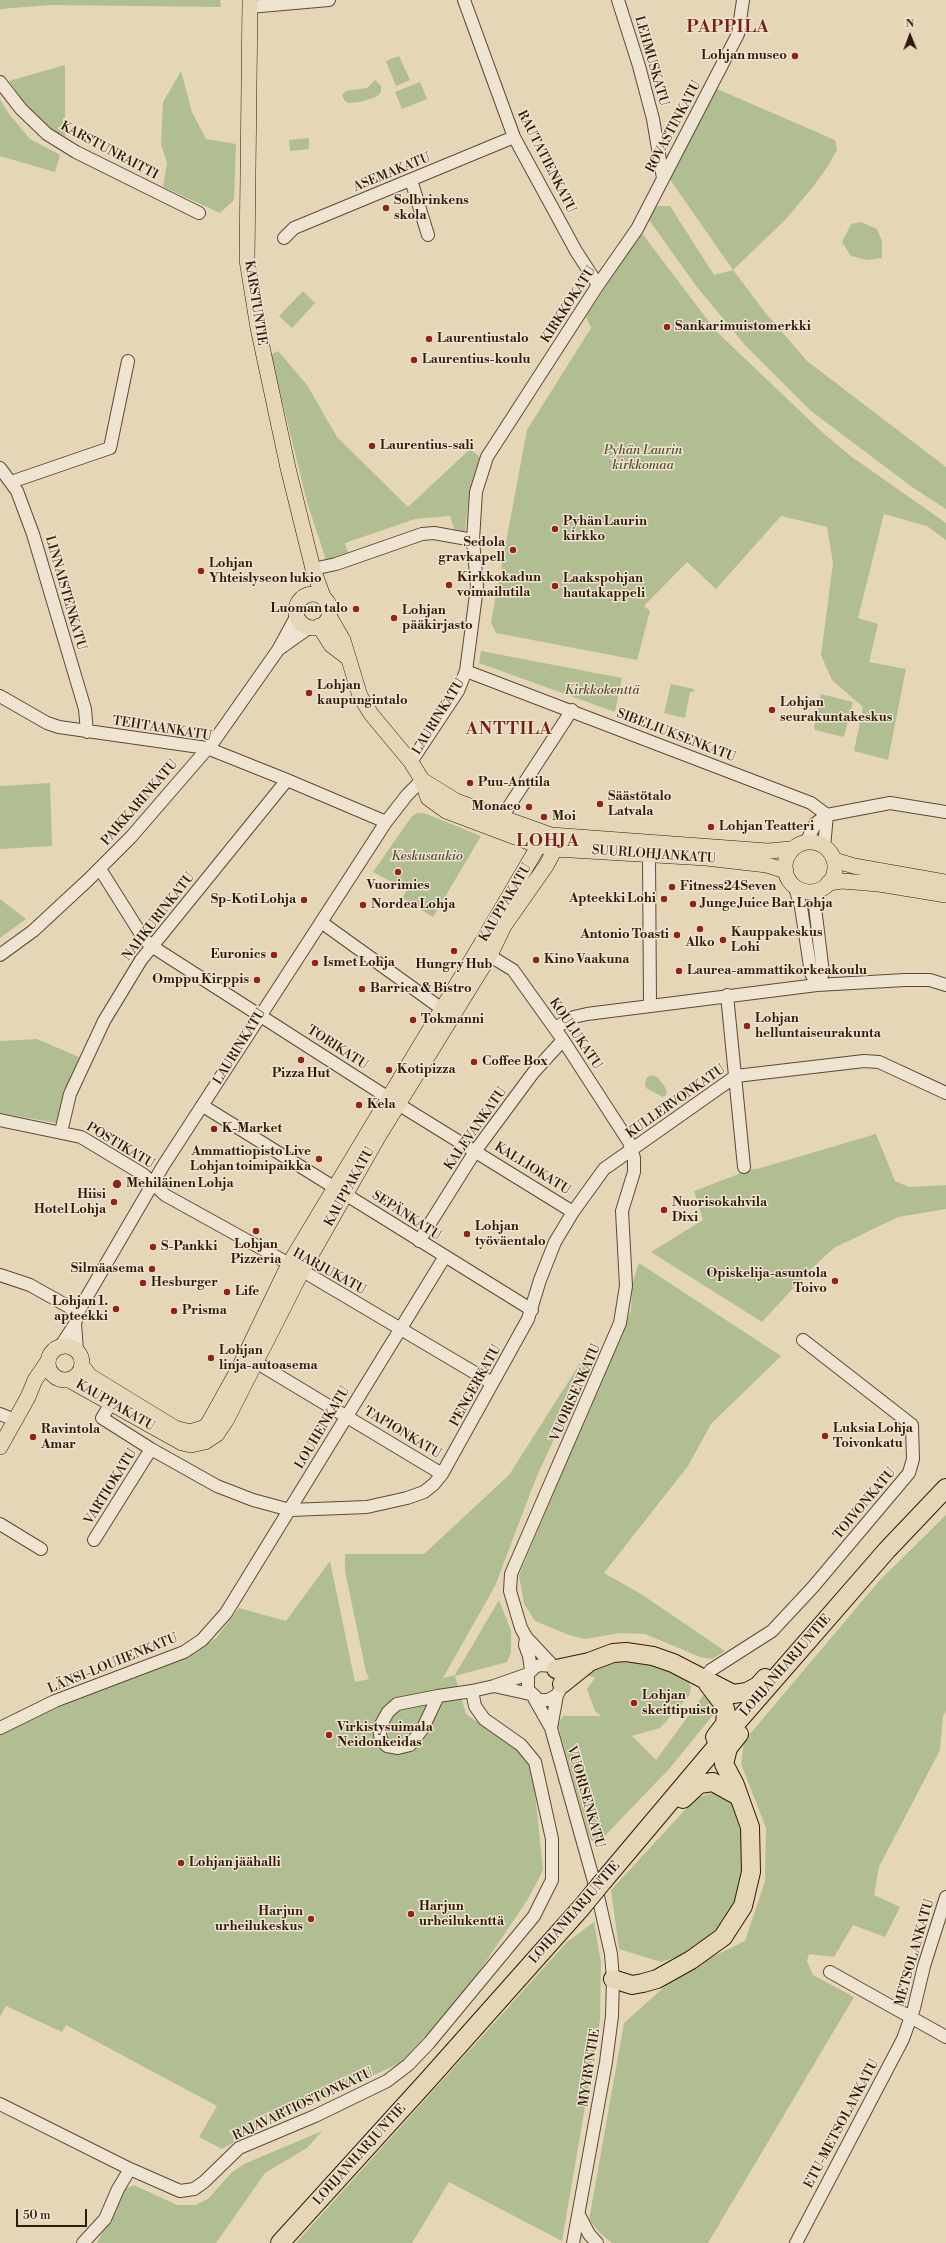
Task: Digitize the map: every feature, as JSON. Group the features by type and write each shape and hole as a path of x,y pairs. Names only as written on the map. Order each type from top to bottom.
{"highway":[{"name":"LOHJANHARJUNTIE","path":"280,2243 581,1908 601,1888 748,1709 864,1577 946,1488"},
{"name":"LOHJANHARJUNTIE","path":"864,1577 891,1557 946,1504"},
{"path":"557,1679 589,1662 613,1653 641,1654 673,1663 733,1694 747,1692 758,1686 788,1652 805,1645"},
{"path":"702,1764 709,1745 725,1724 726,1713 724,1705 704,1678"},
{"path":"613,1979 632,1973 670,1970 691,1960 723,1937 743,1906 751,1872 751,1848 746,1813 738,1796 735,1785 724,1764 728,1748 741,1731 748,1709"},
{"path":"665,1809 686,1797 699,1784 712,1782 738,1796"}],"main road":[{"name":"KARSTUNTIE","path":"249,2 247,260 258,328 313,569 324,599"},
{"path":"313,569 302,598 297,606 297,615 301,623 319,623"},
{"path":"302,598 311,594 324,599 329,607 319,623"},
{"path":"319,623 331,645 347,657 360,696 371,714 411,762 422,780"},
{"name":"SUURLOHJANKATU","path":"422,780 456,801 502,817 553,842 649,854 756,864 786,871"},
{"name":"SUURLOHJANKATU","path":"422,780 428,798 446,810 539,845 553,842 768,851 791,849"},
{"name":"KAUPPAKATU","path":"484,952 546,866 553,842"},
{"path":"946,882 854,866 834,860 824,847 816,843 806,842 791,849 786,871 788,880 795,888 806,892 842,881 879,884 946,896"},
{"name":"KAUPPAKATU","path":"63,1379 111,1403 173,1440 191,1445 205,1442 217,1434 227,1419 251,1359 296,1267 393,1101 484,952 539,845"},
{"path":"823,887 834,871 834,860"},
{"path":"0,1447 28,1397 35,1380 48,1361 52,1352 60,1347 69,1346 77,1351 80,1355 82,1366 78,1375 63,1379 28,1397"},
{"name":"KAUPPAKATU","path":"82,1366 90,1376 175,1428 190,1432 203,1428 208,1424 251,1359"},
{"path":"48,1361 50,1371 63,1379"}],"street":[{"path":"249,2 329,0"},
{"name":"RAUTATIENKATU","path":"464,0 514,137 576,251 598,285"},
{"name":"LEHMUSKATU","path":"618,0 639,66 651,112 663,178"},
{"name":"ROVASTINKATU","path":"637,229 738,34 743,0"},
{"name":"KARSTUNRAITTI","path":"0,82 22,109 47,134 76,152 199,213"},
{"name":"ASEMAKATU","path":"284,238 294,228 514,137"},
{"path":"411,180 428,235"},
{"name":"KIRKKOKATU","path":"466,671 477,587 473,540 476,492 487,457 598,285 637,229"},
{"path":"11,482 110,448 128,361"},
{"name":"LINNAISTENKATU","path":"0,468 17,491 34,534 85,709 86,732"},
{"path":"313,569 336,564 422,534 434,533 473,540"},
{"name":"PAIKKARINKATU","path":"0,954 33,931 100,869 131,836 207,748 278,650 297,615"},
{"name":"PAIKKARINKATU","path":"278,650 319,623"},
{"name":"SIBELIUKSENKATU","path":"466,671 572,710 811,803 827,815"},
{"name":"LAURINKATU","path":"411,762 458,691 466,671"},
{"name":"TEHTAANKATU","path":"0,696 47,723 86,732 207,748 288,780 386,822"},
{"path":"502,817 572,710"},
{"name":"NAHKURINKATU","path":"61,1132 70,1094 104,1021 141,960 288,780"},
{"name":"LAURINKATU","path":"77,1351 75,1324 78,1312 154,1183 260,1015 386,822 407,795 422,780"},
{"path":"806,842 816,823 827,815 890,803 946,812"},
{"path":"824,847 827,815"},
{"path":"649,854 650,999"},
{"path":"100,869 144,939 153,947 260,1015"},
{"path":"817,985 823,973 815,907 823,887"},
{"path":"795,888 801,907 811,973 817,985"},
{"path":"321,922 447,1013"},
{"name":"KOULUKATU","path":"484,952 513,970 563,1040 632,1150"},
{"path":"555,1028 574,1017 650,999 727,995 817,985 905,980 930,980 946,984"},
{"path":"727,995 744,1167"},
{"name":"TORIKATU","path":"260,1015 393,1101 476,1150"},
{"name":"KALEVANKATU","path":"419,1241 476,1150 533,1073 563,1040"},
{"name":"KULLERVONKATU","path":"532,1310 540,1280 553,1249 573,1212 604,1169 736,1076 872,1061 886,1064 946,1093"},
{"name":"SEPÄNKATU","path":"203,1106 444,1258 532,1310"},
{"name":"POSTIKATU","path":"0,1120 81,1137 154,1183"},
{"name":"KALLIOKATU","path":"476,1150 573,1212"},
{"name":"VUORISENKATU","path":"551,1728 557,1679 526,1637 513,1606 510,1591 511,1574 615,1339 622,1318 626,1286 622,1211 634,1172 634,1158 632,1150"},
{"name":"HARJUKATU","path":"154,1183 164,1195 251,1244 296,1267 492,1383"},
{"name":"LOUHENKATU","path":"226,1613 347,1417 399,1328 444,1258"},
{"path":"0,1275 30,1286 78,1312"},
{"name":"PENGERKATU","path":"111,1403 102,1418 151,1450 217,1486 253,1500 290,1510 353,1508 389,1504 424,1492 434,1484 442,1474 532,1310"},
{"name":"LAURINKATU","path":"60,1347 75,1324"},
{"name":"TOIVONKATU","path":"704,1678 711,1670 772,1632 816,1584 909,1473 913,1459 912,1425 803,1340"},
{"name":"TAPIONKATU","path":"251,1359 442,1474"},
{"path":"0,1414 15,1420"},
{"name":"VARTIOKATU","path":"94,1540 151,1450"},
{"path":"0,1524 41,1548"},
{"name":"LÄNSI-LOUHENKATU","path":"0,1728 54,1701 184,1652 202,1640 226,1613"},
{"name":"VUORISENKATU","path":"526,1637 525,1644 530,1656 529,1672"},
{"path":"438,1696 423,1728 410,1745 398,1748 387,1746 381,1740 379,1728 388,1712 397,1704 438,1696 472,1691 494,1686 529,1672 540,1665 557,1679 544,1700 494,1686"},
{"path":"529,1672 526,1685 532,1696"},
{"name":"RAJAVARTIOSTONKATU","path":"0,2104 130,2169 180,2191 194,2189 204,2182 239,2148 315,2116 387,2081 408,2065 429,2043 534,1916 546,1896 552,1880 552,1839 535,1762 521,1745 484,1719 475,1706 472,1691"},
{"name":"VUORISENKATU","path":"532,1696 551,1728 601,1888"},
{"name":"MYYRYNTIE","path":"574,2241 612,2016 613,1979 611,1954 601,1888"},
{"name":"METSOLANKATU","path":"911,2018 929,1950 946,1897"},
{"path":"830,1972 946,2036"},
{"name":"ETU-METSOLANKATU","path":"796,2243 903,2039 911,2018"},
{"path":"82,2243 105,2219 118,2189 130,2169"},
{"path":"579,2215 589,2234 597,2243"},
{"path":"574,2241 589,2243"}],"green space":[{"path":"0,0 220,0 221,7 51,5 0,9"},
{"path":"399,56 410,80 396,86 386,61"},
{"path":"65,65 65,137 46,126 27,108 9,81"},
{"path":"181,71 192,112 206,139 236,144 234,200 220,213 163,187 167,163 161,144 163,102"},
{"path":"375,80 381,86 381,92 376,97 360,102 348,103 345,101 342,95 346,91 367,88"},
{"path":"420,82 427,99 402,109 395,92"},
{"path":"717,89 835,140 837,150 826,169 812,188 785,220 733,270 669,178"},
{"path":"0,99 9,114 30,139 60,155 55,172 0,156"},
{"path":"309,138 309,149 290,151 289,140"},
{"path":"658,206 670,206 714,275 733,270 764,311 807,361 946,467 946,509 912,487 811,411 744,344 697,287 649,220 652,211"},
{"path":"861,222 877,229 882,241 882,258 867,260 851,256 842,242 851,224"},
{"name":"Pyhän Laurin kirkkomaa","path":"641,232 716,331 822,432 852,457 946,523 946,540 927,526 884,514 858,618 878,624 869,662 906,669 888,760 854,751 863,707 832,680 821,655 833,563 827,527 781,516 716,589 687,562 644,606 650,611 637,660 496,633 491,622 527,430 591,328 586,317"},
{"path":"303,291 315,303 292,328 279,316"},
{"path":"278,351 307,385 337,437 408,507 470,449 481,458 469,494 465,532 455,531 450,516 415,519 345,543 348,553 326,560 307,502 271,355"},
{"name":"Kirkkokenttä","path":"481,651 622,678 615,712 479,663"},
{"path":"671,684 694,689 693,692 690,692 685,718 664,713"},
{"path":"821,694 853,702 844,737 815,730 814,728"},
{"path":"50,783 52,846 0,849 0,786"},
{"name":"Keskusaukio","path":"418,813 424,813 481,836 433,917 402,898 407,890 373,872 412,816"},
{"path":"0,899 26,919 0,938"},
{"path":"37,1039 79,1057 56,1123 0,1113 0,1041"},
{"path":"653,1075 658,1078 667,1091 666,1095 663,1097 646,1088 645,1083 647,1077"},
{"path":"876,1134 895,1181 909,1187 946,1185 946,1209 898,1217 834,1248 810,1270 762,1322 651,1252 703,1220 694,1191 752,1169 757,1169"},
{"path":"639,1263 781,1356 711,1424 688,1466 604,1573 641,1594 725,1651 712,1659 700,1657 645,1634 620,1633 585,1639 569,1635 535,1621 524,1604 519,1575 631,1310 632,1285"},
{"name":"Harjun urheilukeskus","path":"584,1357 589,1363 536,1478 495,1586 443,1678 455,1675 499,1600 511,1631 511,1652 507,1662 455,1676 466,1714 521,1753 533,1773 543,1870 528,1899 466,1991 402,2062 259,2128 222,2149 199,2137 217,2106 66,2025 62,2032 6,2006 0,2017 0,1735 70,1702 195,1652 216,1638 239,1608 286,1621 330,1561 355,1682 369,1679 366,1672 345,1571 345,1554 424,1554 509,1475"},
{"path":"946,1515 946,1711 943,1716 940,1750 879,1867 874,1895 900,1907 885,1937 853,1925 834,1957 809,1954 807,1961 813,1975 854,1997 708,2243 612,2243 600,2233 589,2220 624,2023 681,1972 745,1941 765,1881 766,1828 741,1764 744,1741 880,1580"},
{"path":"626,1659 649,1661 687,1679 691,1687 689,1696 660,1728 632,1736 656,1760 705,1693 718,1709 669,1769 597,1844 590,1839 558,1725 563,1716 601,1716 595,1711 587,1689 595,1678 584,1674 594,1664"},
{"path":"715,1792 728,1795 745,1826 741,1897 720,1935 692,1952 661,1962 619,1949 611,1890 696,1798"},
{"path":"594,1922 601,1963 600,2020 562,2241 449,2182 412,2243 296,2243 567,1942"},
{"path":"322,2131 307,2148 265,2173 216,2243 97,2243 125,2189 134,2185 177,2205 196,2205 209,2198 231,2173 244,2164"}],"place":[{"name":"Lohjan museo","path":"795,56"},
{"name":"Solbrinkens skola","path":"386,208"},
{"name":"Sankarimuistomerkki","path":"667,327"},
{"name":"Laurentiustalo","path":"429,339"},
{"name":"Laurentius-koulu","path":"414,360"},
{"name":"Laurentius-sali","path":"372,446"},
{"name":"Pyhän Laurin kirkko","path":"555,529"},
{"name":"Sedola gravkapell","path":"513,550"},
{"name":"Lohjan Yhteislyseon lukio","path":"201,571"},
{"name":"Kirkkokadun voimailutila","path":"449,585"},
{"name":"Laakspohjan hautakappeli","path":"555,586"},
{"name":"Luoman talo","path":"356,609"},
{"name":"Lohjan pääkirjasto","path":"394,618"},
{"name":"Lohjan kaupungintalo","path":"309,693"},
{"name":"Lohjan seurakuntakeskus","path":"772,710"},
{"name":"Puu-Anttila","path":"470,783"},
{"name":"Säästötalo Latvala","path":"600,804"},
{"name":"Monaco","path":"529,807"},
{"name":"Moi","path":"544,817"},
{"name":"Lohjan Teatteri","path":"711,827"},
{"name":"Vuorimies","path":"398,872"},
{"name":"Fitness24Seven","path":"672,887"},
{"name":"Apteekki Lohi","path":"664,899"},
{"name":"Sp-Koti Lohja","path":"304,900"},
{"name":"Junge Juice Bar Lohja","path":"693,904"},
{"name":"Nordea Lohja","path":"363,905"},
{"name":"Alko","path":"700,929"},
{"name":"Antonio Toasti","path":"677,935"},
{"name":"Kauppakeskus Lohi","path":"723,940"},
{"name":"Hungry Hub","path":"454,951"},
{"name":"Euronics","path":"274,955"},
{"name":"Kino Vaakuna","path":"536,960"},
{"name":"Ismet Lohja","path":"315,963"},
{"name":"Laurea-ammattikorkeakoulu","path":"679,971"},
{"name":"Omppu Kirppis","path":"257,980"},
{"name":"Barrica & Bistro","path":"362,989"},
{"name":"Tokmanni","path":"413,1020"},
{"name":"Lohjan helluntaiseurakunta","path":"747,1026"},
{"name":"Pizza Hut","path":"301,1060"},
{"name":"Coffee Box","path":"474,1062"},
{"name":"Kotipizza","path":"389,1070"},
{"name":"Kela","path":"359,1105"},
{"name":"K-Market","path":"214,1129"},
{"name":"Ammattiopisto Live Lohjan toimipaikka","path":"319,1159"},
{"name":"Mehiläinen Lohja","path":"117,1184"},
{"name":"Hiisi Hotel Lohja","path":"114,1202"},
{"name":"Nuorisokahvila Dixi","path":"664,1210"},
{"name":"Lohjan Pizzeria","path":"256,1231"},
{"name":"Lohjan työväentalo","path":"467,1234"},
{"name":"S-Pankki","path":"153,1247"},
{"name":"Silmäasema","path":"152,1269"},
{"name":"Opiskelija-asuntola Toivo","path":"835,1281"},
{"name":"Hesburger","path":"143,1283"},
{"name":"Life","path":"227,1292"},
{"name":"Lohjan 1. apteekki","path":"116,1309"},
{"name":"Prisma","path":"174,1311"},
{"name":"Lohjan linja-autoasema","path":"211,1358"},
{"name":"Luksia Lohja Toivonkatu","path":"825,1436"},
{"name":"Ravintola Amar","path":"33,1437"},
{"name":"Lohjan skeittipuisto","path":"634,1703"},
{"name":"Virkistysuimala Neidonkeidas","path":"329,1735"},
{"name":"Lohjan jäähalli","path":"181,1863"},
{"name":"Harjun urheilukenttä","path":"411,1914"},
{"name":"Harjun urheilukeskus","path":"311,1919"}],"district":[{"name":"PAPPILA","path":"728,28"},
{"name":"ANTTILA","path":"509,730"},
{"name":"LOHJA","path":"548,842"}]}
